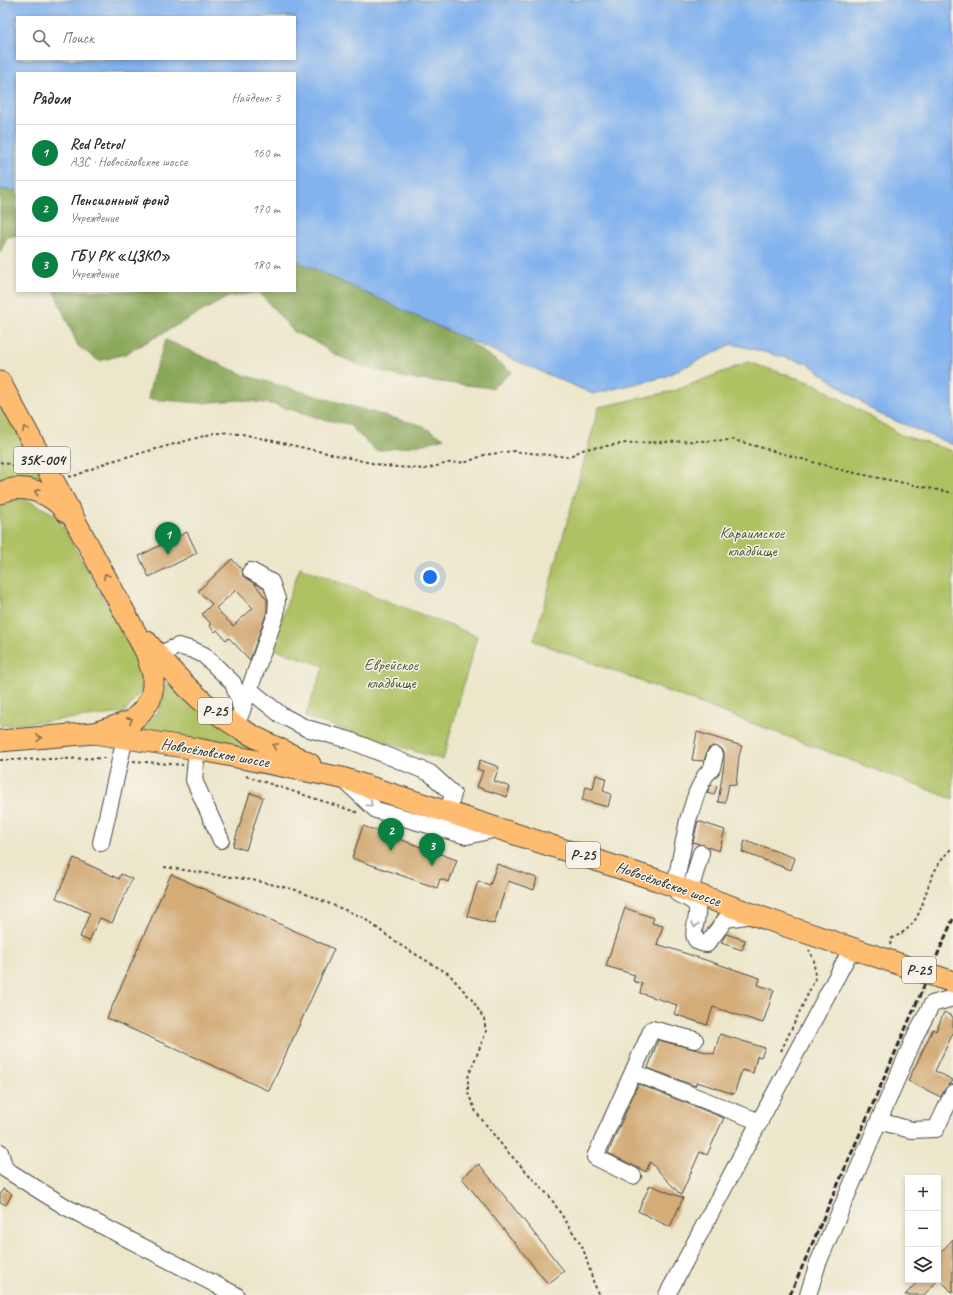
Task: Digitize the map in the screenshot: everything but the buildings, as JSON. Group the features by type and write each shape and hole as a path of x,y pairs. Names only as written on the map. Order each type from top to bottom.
{"main road":[{"name":"35К-004","path":"0,382 124,610 146,652 153,674 153,687 146,706 132,721 94,733 0,741"},
{"name":"35К-004","path":"0,493 6,490 18,488 41,493 65,509 85,536"},
{"name":"Новосёловское шоссе","path":"124,610 158,655 180,680 206,705 239,719 339,777"},
{"name":"Новосёловское шоссе","path":"94,733 125,738 196,758 339,777 501,828 953,982"}],"street":[{"path":"239,719 276,614 277,599 271,582 251,571"},
{"path":"158,655 178,646 204,655 233,683 239,719"},
{"path":"250,690 282,716 306,728 349,740 430,773 453,794 448,812"},
{"path":"101,843 125,738"},
{"path":"674,886 688,820 695,799 705,776 712,768 716,755"},
{"path":"196,758 194,780 222,840"},
{"path":"339,777 376,810 467,836 501,828"},
{"path":"701,853 674,886 667,888 694,902 698,911 694,933 696,940 700,943 707,944 711,941 726,919 754,915"},
{"path":"667,1295 852,948"},
{"path":"808,1295 818,1263 916,1034 932,1004 953,998"},
{"path":"633,1176 595,1158 652,1029 695,1040"},
{"path":"633,1072 760,1122"},
{"path":"879,1120 911,1130 936,1129 953,1093"},
{"path":"0,1152 3,1174 226,1293"}],"path":[{"path":"0,462 72,477 108,462 215,433 242,434 393,467 425,469 448,462 467,462 484,455 512,451 568,457 584,449 627,443 734,440 845,471 953,493"},
{"path":"0,760 103,758 121,760 196,758"},
{"path":"240,774 365,815"},
{"path":"886,958 892,938 899,936 918,918 932,878 942,859 953,847"},
{"path":"164,867 258,881 296,890 362,917 400,945 449,974 473,1001 484,1019 486,1032 468,1077 468,1093 476,1112 505,1149 550,1197 583,1248 594,1284 600,1295"},
{"path":"779,1055 815,979 814,960 806,946"}],"green space":[{"path":"0,189 16,191 16,236 7,237 0,253"},
{"path":"296,260 464,338 512,372 492,388 405,378 359,365 336,355 312,340 294,332 259,292 296,292"},
{"path":"54,292 259,292 228,297 125,354 99,361 78,346"},
{"path":"166,340 244,375 418,424 444,438 424,444 376,451 348,424 322,419 272,404 239,400 201,403 148,399 152,379"},
{"name":"Караимское кладбище","path":"748,362 815,384 901,435 953,451 953,799 534,641 599,407 674,391"},
{"path":"0,390 53,490 0,487"},
{"path":"23,498 56,515 136,657 145,685 124,713 0,726 0,505"},
{"name":"Еврейское кладбище","path":"300,567 477,636 443,760 305,717 324,666 271,648"},
{"path":"167,682 255,750 140,729 152,719 159,709"}],"water":[{"path":"0,0 953,0 953,445 877,413 807,363 732,344 664,377 593,394 464,338 296,260 296,72 16,72 16,191 0,189"}],"railway":[{"path":"790,1295 953,919"}],"place":[{"name":"Red Petrol","path":"168,555"},
{"name":"Пенсионный фонд","path":"391,851"},
{"name":"ГБУ РК «ЦЗКО»","path":"432,866"}]}
